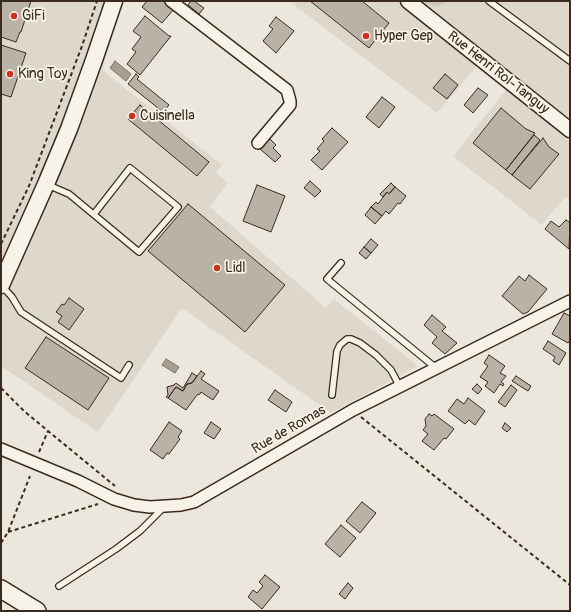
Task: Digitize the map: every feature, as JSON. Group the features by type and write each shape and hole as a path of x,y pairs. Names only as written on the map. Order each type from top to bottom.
{"main road":[{"path":"1,285 46,184 89,74 114,1"},
{"path":"1,589 37,611"}],"street":[{"path":"171,1 286,90 290,101 290,106 258,143"},
{"name":"Rue Henri Rol-Tanguy","path":"408,1 570,130"},
{"name":"Rue de Romas","path":"1,449 78,481 116,493 134,505 165,507 181,506 194,502 353,410 570,301"},
{"path":"1,454 15,455"}],"lane":[{"path":"489,1 570,61"},
{"path":"46,184 69,194 139,252 178,207 130,168 94,214"},
{"path":"341,264 327,279 436,368"},
{"path":"1,285 12,297 20,312 121,378 130,365"},
{"path":"332,395 336,351 347,339 360,343 376,355 391,370 400,387"},
{"path":"59,586 116,549 140,531 165,507"}],"path":[{"path":"1,244 29,186 82,46 97,1"},
{"path":"1,388 24,411 116,493 8,532"},
{"path":"353,410 570,585"},
{"path":"39,452 48,431"},
{"path":"1,543 8,532 30,476"}],"shaded area":[{"path":"1,1 124,1 102,70 222,165 216,173 228,183 210,207 326,308 334,299 418,366 331,413 182,308 98,432 1,366"},
{"path":"289,1 570,1 570,200 565,197 542,225 453,156 506,90 477,66 437,113"},
{"path":"423,1 449,1 438,6 427,4"},
{"path":"115,61 131,74 126,81 110,68"},
{"path":"166,359 179,367 175,373 162,365"}],"building":[{"name":"GiFi","path":"1,1 31,1 21,32 16,42 1,37"},
{"path":"147,1 164,1 174,9 162,23 142,7"},
{"path":"191,1 194,1 204,8 199,14 188,5"},
{"name":"Hyper Gep","path":"310,1 362,1 389,23 369,48"},
{"path":"145,16 169,36 171,36 140,75 127,64 136,52 132,49 141,37 133,31"},
{"path":"276,17 294,31 276,53 263,41 273,29 269,26"},
{"name":"King Toy","path":"1,45 26,53 11,97 1,94"},
{"path":"136,74 139,77 137,79 169,105 163,112 128,84"},
{"path":"445,74 458,85 447,99 433,88"},
{"path":"478,88 488,95 473,113 464,105"},
{"path":"382,97 395,107 379,128 366,117"},
{"path":"140,105 209,162 197,176 128,119"},
{"path":"501,108 526,129 535,133 506,170 473,143"},
{"path":"332,128 348,142 322,170 311,160 320,151 317,149 324,141 322,139"},
{"path":"534,135 540,140 512,175 506,170"},
{"path":"543,138 549,147 559,154 530,189 512,175"},
{"path":"270,139 276,145 273,148 281,156 275,162 260,149"},
{"path":"310,181 321,191 315,197 304,188"},
{"path":"391,183 395,187 389,194 387,192 383,197 380,194"},
{"path":"257,185 285,196 271,232 243,221"},
{"path":"395,187 406,196 389,214 386,211 382,216 371,207 376,202 378,204 387,192 389,194"},
{"name":"Lidl","path":"188,204 285,285 245,332 148,251"},
{"path":"371,207 382,216 375,224 365,215"},
{"path":"566,220 570,223 569,249 545,229 551,221 559,227"},
{"path":"371,239 378,245 371,253 364,247"},
{"path":"364,247 371,253 366,259 359,253"},
{"path":"529,275 547,289 528,312 523,314 502,296 519,276 525,281"},
{"path":"69,298 84,309 69,330 58,322 62,316 56,312"},
{"path":"564,313 570,316 570,340 568,343 552,334"},
{"path":"432,315 446,327 442,331 457,343 445,354 432,343 437,337 424,325"},
{"path":"46,337 109,378 88,410 25,368"},
{"path":"548,341 566,353 559,365 553,361 555,357 543,349"},
{"path":"489,355 505,366 500,373 506,376 501,382 504,384 503,386 500,384 494,393 485,386 488,382 480,377 488,366 484,363"},
{"path":"201,371 205,374 201,379 219,391 213,400 201,392 186,410 168,398 176,387 183,391 187,384 192,383"},
{"path":"192,373 197,376 192,383 187,384 183,391 176,387 168,398 166,397 168,395 167,387 176,383 183,388"},
{"path":"516,376 531,386 528,391 512,381"},
{"path":"477,384 482,389 478,394 472,389"},
{"path":"511,385 517,390 505,407 498,402"},
{"path":"275,390 292,402 286,412 268,400"},
{"path":"468,398 485,411 475,425 469,420 465,424 448,411 457,399 464,404"},
{"path":"429,414 432,416 434,414 454,429 434,450 422,441 428,434 423,430 426,426 425,419"},
{"path":"169,422 182,431 178,437 180,439 169,454 167,453 163,459 150,450"},
{"path":"211,422 221,429 214,439 204,433"},
{"path":"505,423 511,428 507,432 502,428"},
{"path":"362,502 376,513 360,533 346,521"},
{"path":"341,525 356,538 340,557 325,544"},
{"path":"265,575 280,587 262,609 248,597 253,590 257,593 263,586 259,582"},
{"path":"348,583 353,588 345,599 339,594"}],"place":[{"name":"GiFi","path":"14,16"},
{"name":"Hyper Gep","path":"366,36"},
{"name":"King Toy","path":"10,74"},
{"name":"Cuisinella","path":"132,116"},
{"name":"Lidl","path":"217,268"}]}
